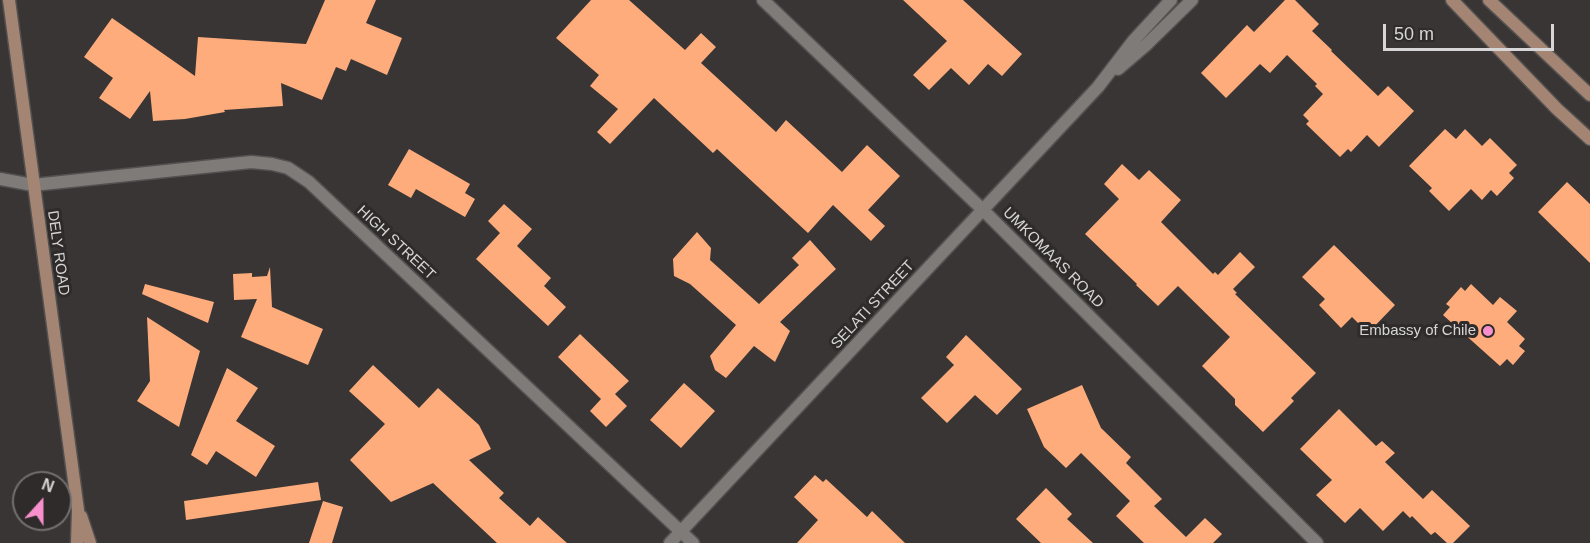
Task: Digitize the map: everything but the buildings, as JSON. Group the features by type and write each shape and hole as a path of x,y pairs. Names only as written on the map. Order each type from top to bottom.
{"street":[{"name":"DELY ROAD","path":"9,0 78,510 77,543"},
{"name":"UMKOMAAS ROAD","path":"763,0 983,210 1317,543"},
{"name":"SELATI STREET","path":"670,543 1098,87 1134,40 1171,0"},
{"name":"SELATI STREET","path":"1098,87 1192,0"},
{"path":"1452,0 1557,109 1590,139"},
{"path":"1489,0 1590,94"},
{"name":"HIGH STREET","path":"0,178 33,185 252,162 288,168 309,182 693,543"},
{"name":"DELY ROAD","path":"78,510 90,543"}],"place":[{"name":"Embassy of Chile","path":"1488,331"}]}
